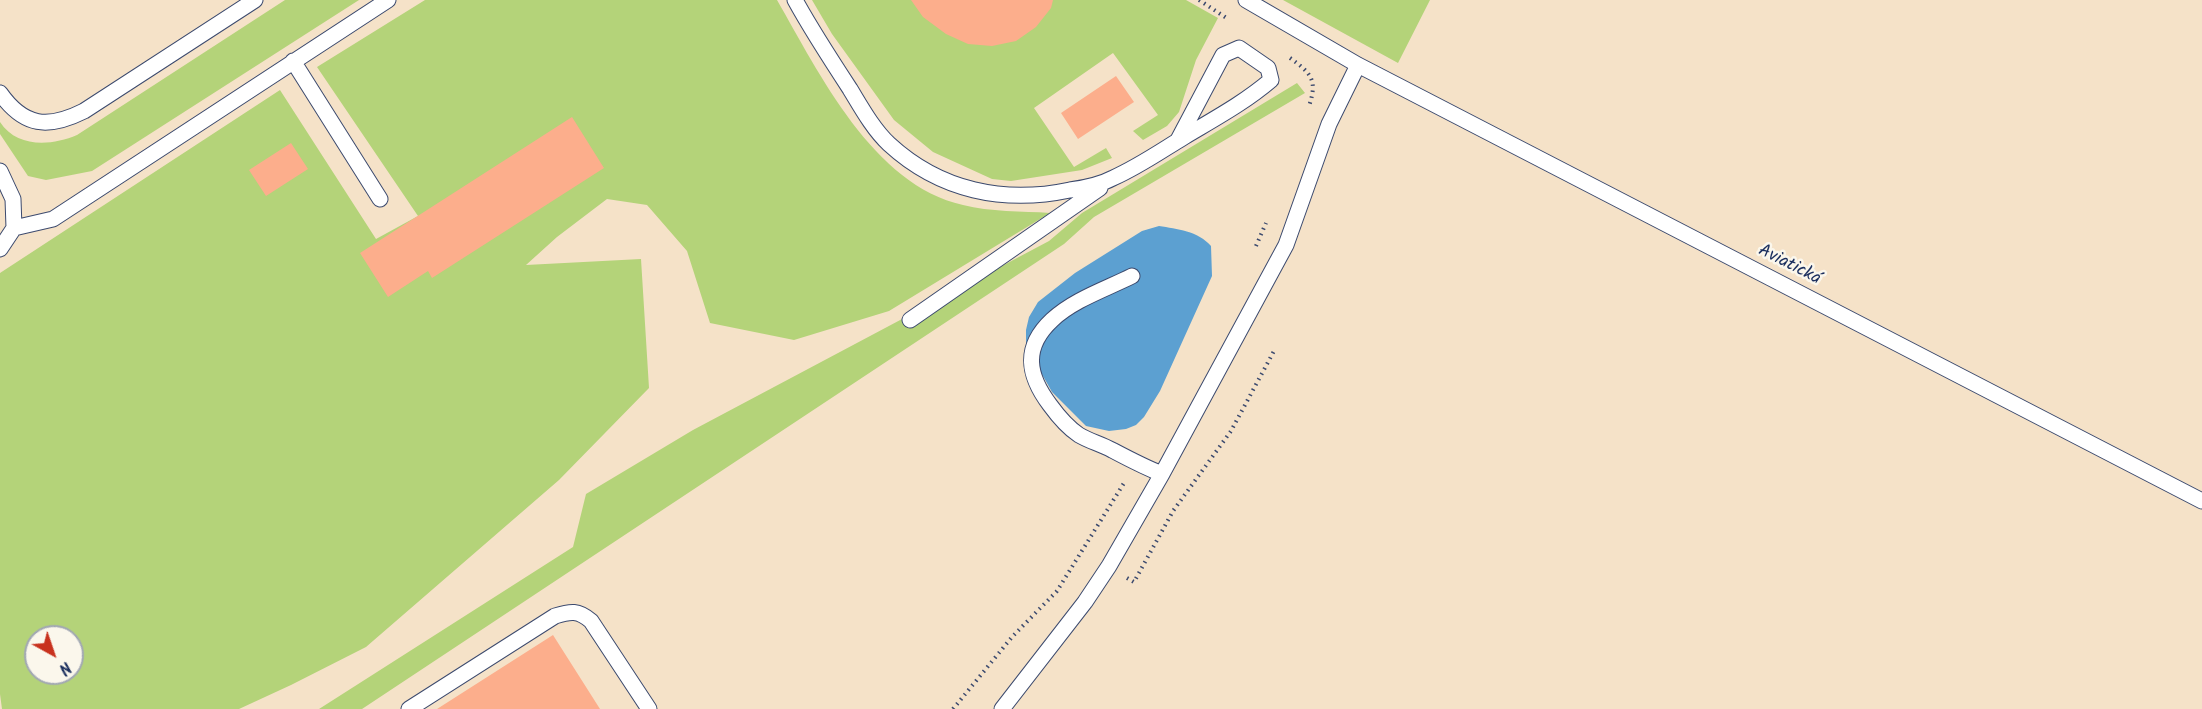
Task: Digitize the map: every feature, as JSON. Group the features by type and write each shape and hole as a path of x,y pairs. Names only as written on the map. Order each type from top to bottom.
{"lane":[{"path":"0,93 7,104 21,116 34,122 50,123 68,119 84,111 255,0"},
{"path":"14,228 52,219 388,0"},
{"path":"795,0 867,116 888,143 912,162 943,180 973,191 1009,197 1043,196 1112,179"},
{"name":"Aviatická","path":"1246,0 1358,65 2202,501"},
{"path":"910,320 1112,179 1178,140 1251,96 1271,80 1268,68 1239,48 1223,54 1178,140"},
{"path":"293,61 380,200"},
{"path":"1002,709 1085,602 1109,566 1162,474 1286,245 1329,124 1358,65"},
{"path":"0,171 13,198 14,228 0,249"},
{"path":"1132,276 1073,305 1051,320 1037,339 1031,358 1032,376 1061,420 1079,435 1136,464 1162,474"},
{"path":"409,709 555,616 567,612 581,613 591,621 649,709"}],"path":[{"path":"1198,0 1229,19"},
{"path":"1288,56 1311,76 1313,87 1308,110"},
{"path":"1254,250 1268,218"},
{"path":"1083,549 1134,582 1173,511 1231,431 1274,351"},
{"path":"953,709 1012,637 1056,591 1136,464"}],"green space":[{"path":"285,0 359,0 92,171 46,180 28,176 0,134 0,122 16,137 35,142 46,143 77,135"},
{"path":"425,0 777,0 811,60 852,122 876,151 902,175 931,193 963,205 995,210 1050,213 889,311 794,340 710,323 687,251 647,205 607,199 557,237 526,265 641,259 649,388 559,480 366,647 239,709 2,709 0,694 0,273 280,90 376,239 418,216 317,67"},
{"path":"812,0 1186,0 1218,18 1196,60 1179,112 1167,126 1143,140 1133,131 1158,115 1113,53 1034,108 1074,167 1106,148 1112,158 1082,170 1011,181 992,179 933,152 894,120 832,34"},
{"path":"1283,0 1430,0 1398,63"},
{"path":"1297,83 1305,93 1094,217 1064,244 362,709 319,709 573,547 586,494 693,430 1049,241 1082,213"}],"water":[{"path":"1159,226 1187,231 1206,241 1211,246 1212,276 1160,391 1144,417 1136,425 1126,429 1109,431 1086,426 1052,392 1026,346 1029,317 1038,302 1075,273 1142,231"}],"building":[{"path":"911,0 1053,0 1051,8 1036,27 1016,41 992,46 968,44 946,34 923,17"},
{"path":"1116,76 1134,102 1078,139 1061,113"},
{"path":"572,117 604,168 432,278 428,271 388,297 360,253"},
{"path":"291,143 308,169 266,196 249,170"},
{"path":"553,635 600,709 437,709"}]}
